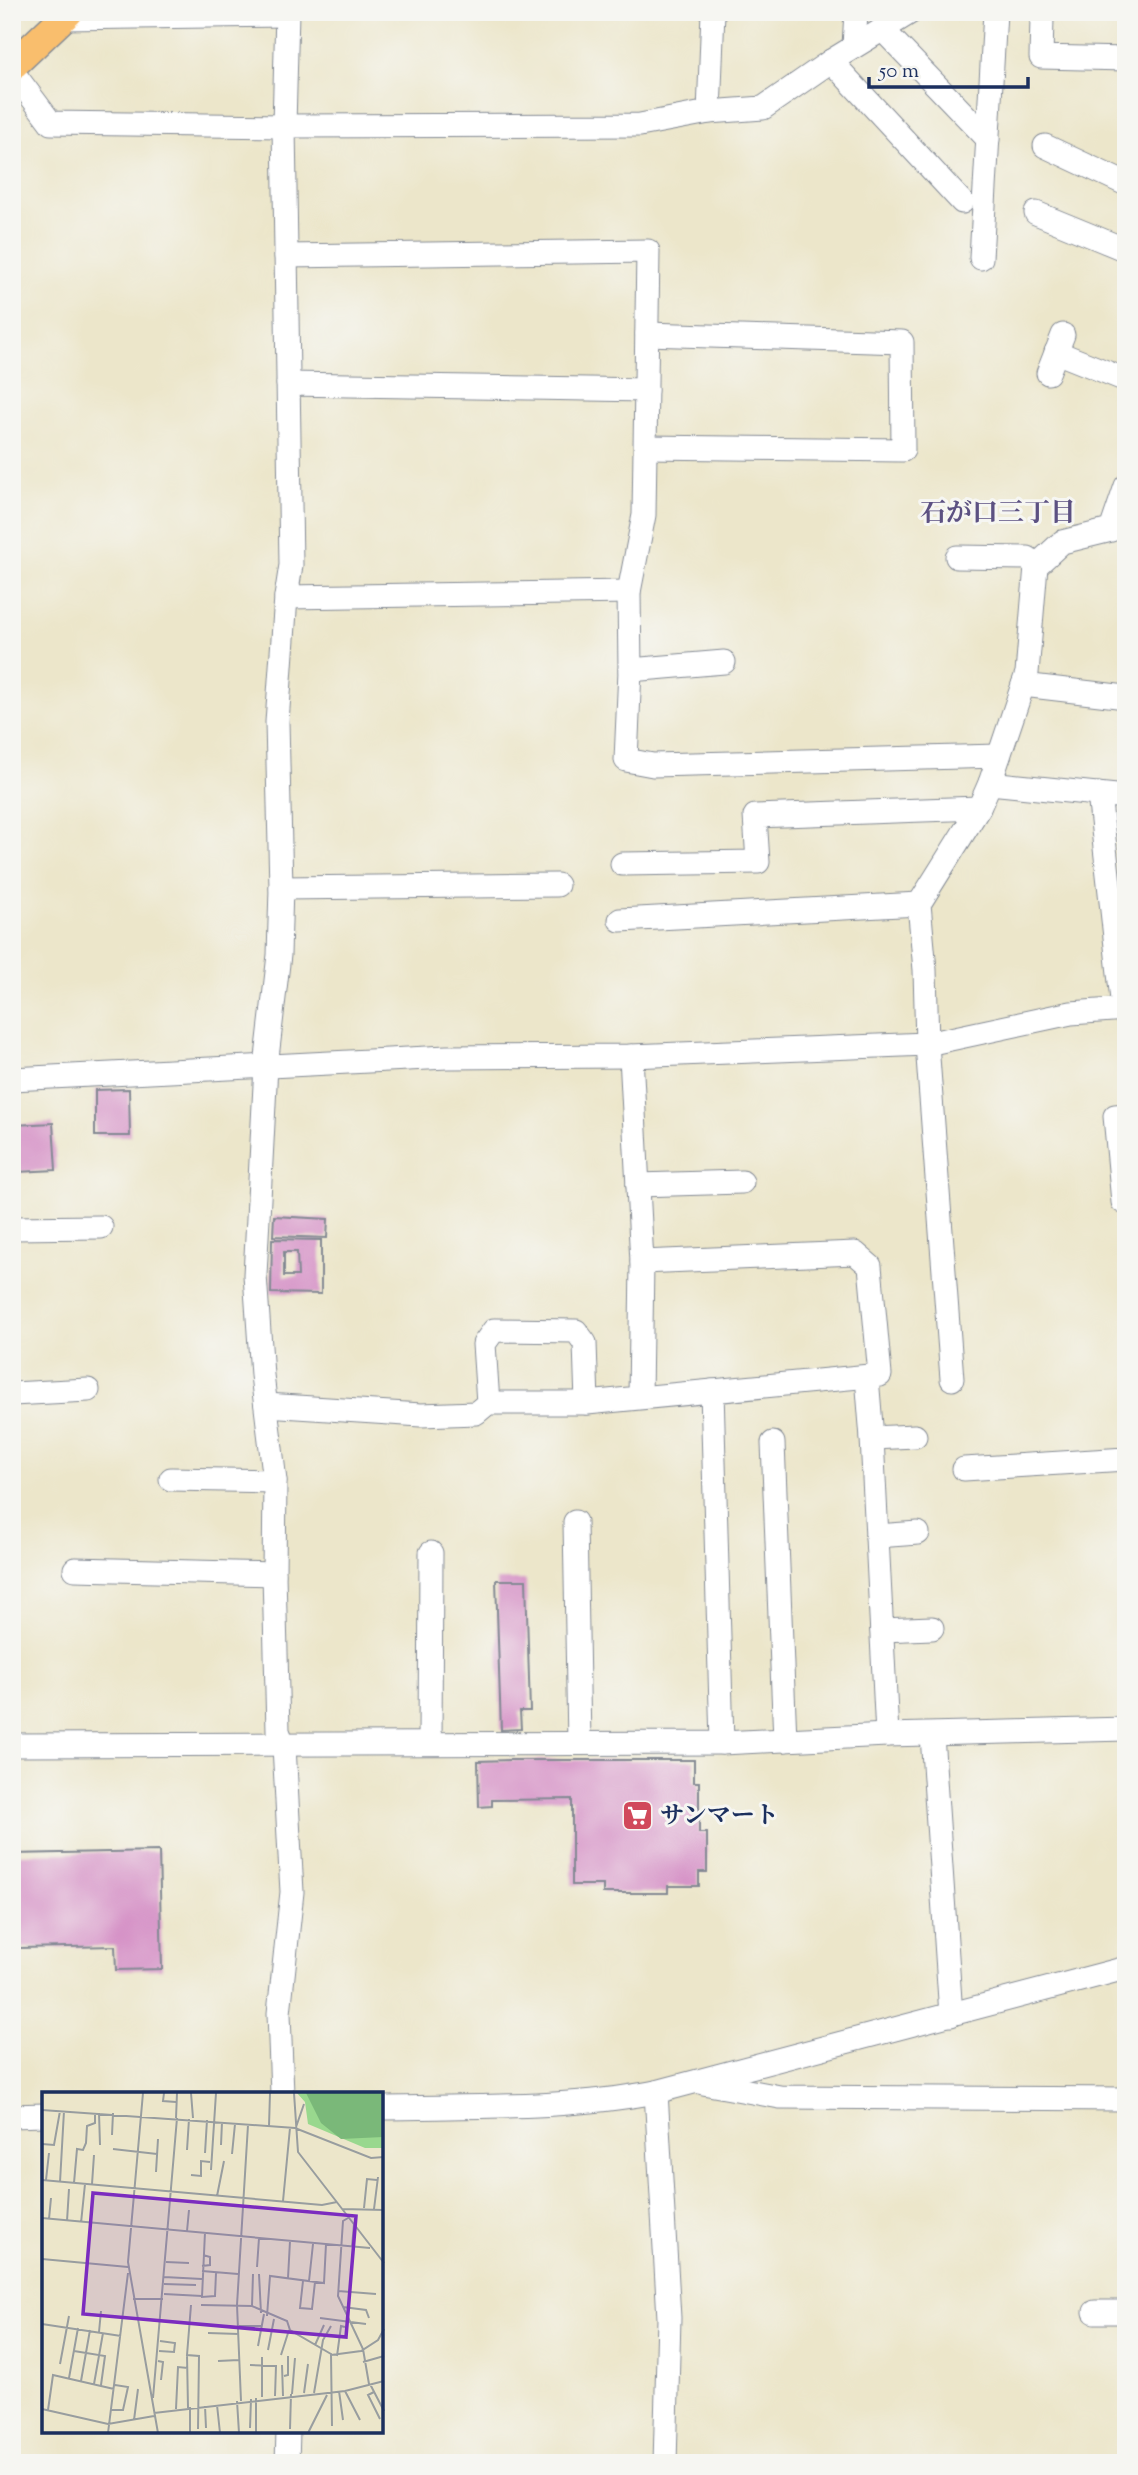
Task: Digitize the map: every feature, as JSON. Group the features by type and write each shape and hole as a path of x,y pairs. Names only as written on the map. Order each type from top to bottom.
{"main road":[{"path":"12,69 66,15"}],"street":[{"path":"709,112 713,12"},
{"path":"854,47 856,12"},
{"path":"12,69 51,123 284,126 639,125 709,112 763,108 831,61 911,12"},
{"path":"981,258 995,12"},
{"path":"66,15 287,14 284,126 291,565 286,597 277,722 281,888 279,955 266,1066 255,1275 275,1481 274,1574 278,1731 284,1746 292,1892 279,2013 282,2092"},
{"path":"1042,18 1041,57 1126,59"},
{"path":"882,29 988,139"},
{"path":"831,61 962,202"},
{"path":"1045,146 1126,184"},
{"path":"1036,213 1126,250"},
{"path":"286,256 649,251 645,515 629,592 630,670 626,760 653,765 999,757"},
{"path":"646,446 903,450 902,342 647,334"},
{"path":"1055,354 1126,380"},
{"path":"288,384 646,390"},
{"path":"952,1379 919,904 979,808 999,757 1027,673 1036,566 1062,542 1118,533 1126,486"},
{"path":"957,557 1028,558 1036,566"},
{"path":"286,597 629,592"},
{"path":"630,670 724,662"},
{"path":"1023,685 1126,697"},
{"path":"990,783 1126,797"},
{"path":"12,1079 447,1057 631,1056 927,1044 1071,1013 1124,1009 1099,794"},
{"path":"622,864 758,862 755,816 979,808"},
{"path":"281,888 557,885"},
{"path":"620,920 919,904"},
{"path":"631,1056 642,1262 640,1397"},
{"path":"1123,1202 1115,1116 1126,1115"},
{"path":"638,1185 742,1182"},
{"path":"12,1228 101,1227"},
{"path":"266,1405 421,1415 476,1413 488,1403 587,1403 880,1375 870,1266 855,1253 642,1262"},
{"path":"488,1403 484,1344 494,1330 576,1331 585,1343 587,1403"},
{"path":"867,1377 887,1735"},
{"path":"12,1394 89,1390"},
{"path":"712,1391 722,1743"},
{"path":"872,1438 915,1436"},
{"path":"773,1443 785,1740"},
{"path":"964,1469 1126,1459"},
{"path":"172,1479 275,1481"},
{"path":"575,1522 579,1743"},
{"path":"877,1536 918,1533"},
{"path":"430,1743 431,1553"},
{"path":"75,1569 274,1574"},
{"path":"882,1630 932,1628"},
{"path":"12,1745 722,1743 887,1735 1126,1729"},
{"path":"932,1735 951,2015"},
{"path":"383,2108 617,2100 1126,1968"},
{"path":"697,2081 780,2097 1126,2099"},
{"path":"656,2092 668,2318 665,2463"},
{"path":"12,2116 42,2115"},
{"path":"1095,2312 1126,2312"},
{"path":"287,2463 288,2433"}],"building":[{"path":"129,1089 130,1136 95,1136 95,1090"},
{"path":"53,1123 56,1170 17,1172 14,1125"},
{"path":"274,1216 328,1219 327,1238 273,1236"},
{"path":"12,1239 17,1239 16,1263 12,1263"},
{"path":"272,1239 321,1240 321,1294 271,1293","holes":["284,1252 297,1252 298,1276 284,1276"]},
{"path":"496,1580 526,1580 530,1711 520,1711 521,1729 501,1730"},
{"path":"694,1760 694,1782 699,1782 699,1833 707,1833 707,1872 699,1872 699,1886 668,1886 668,1893 603,1893 603,1885 572,1885 572,1799 492,1800 492,1806 479,1807 478,1761"},
{"path":"159,1851 162,1969 116,1970 115,1946 19,1948 19,1938 12,1938 12,1854"}],"place":[{"name":"サンマート","path":"637,1815"}],"district":[{"name":"石が口三丁目","path":"998,512"}]}
